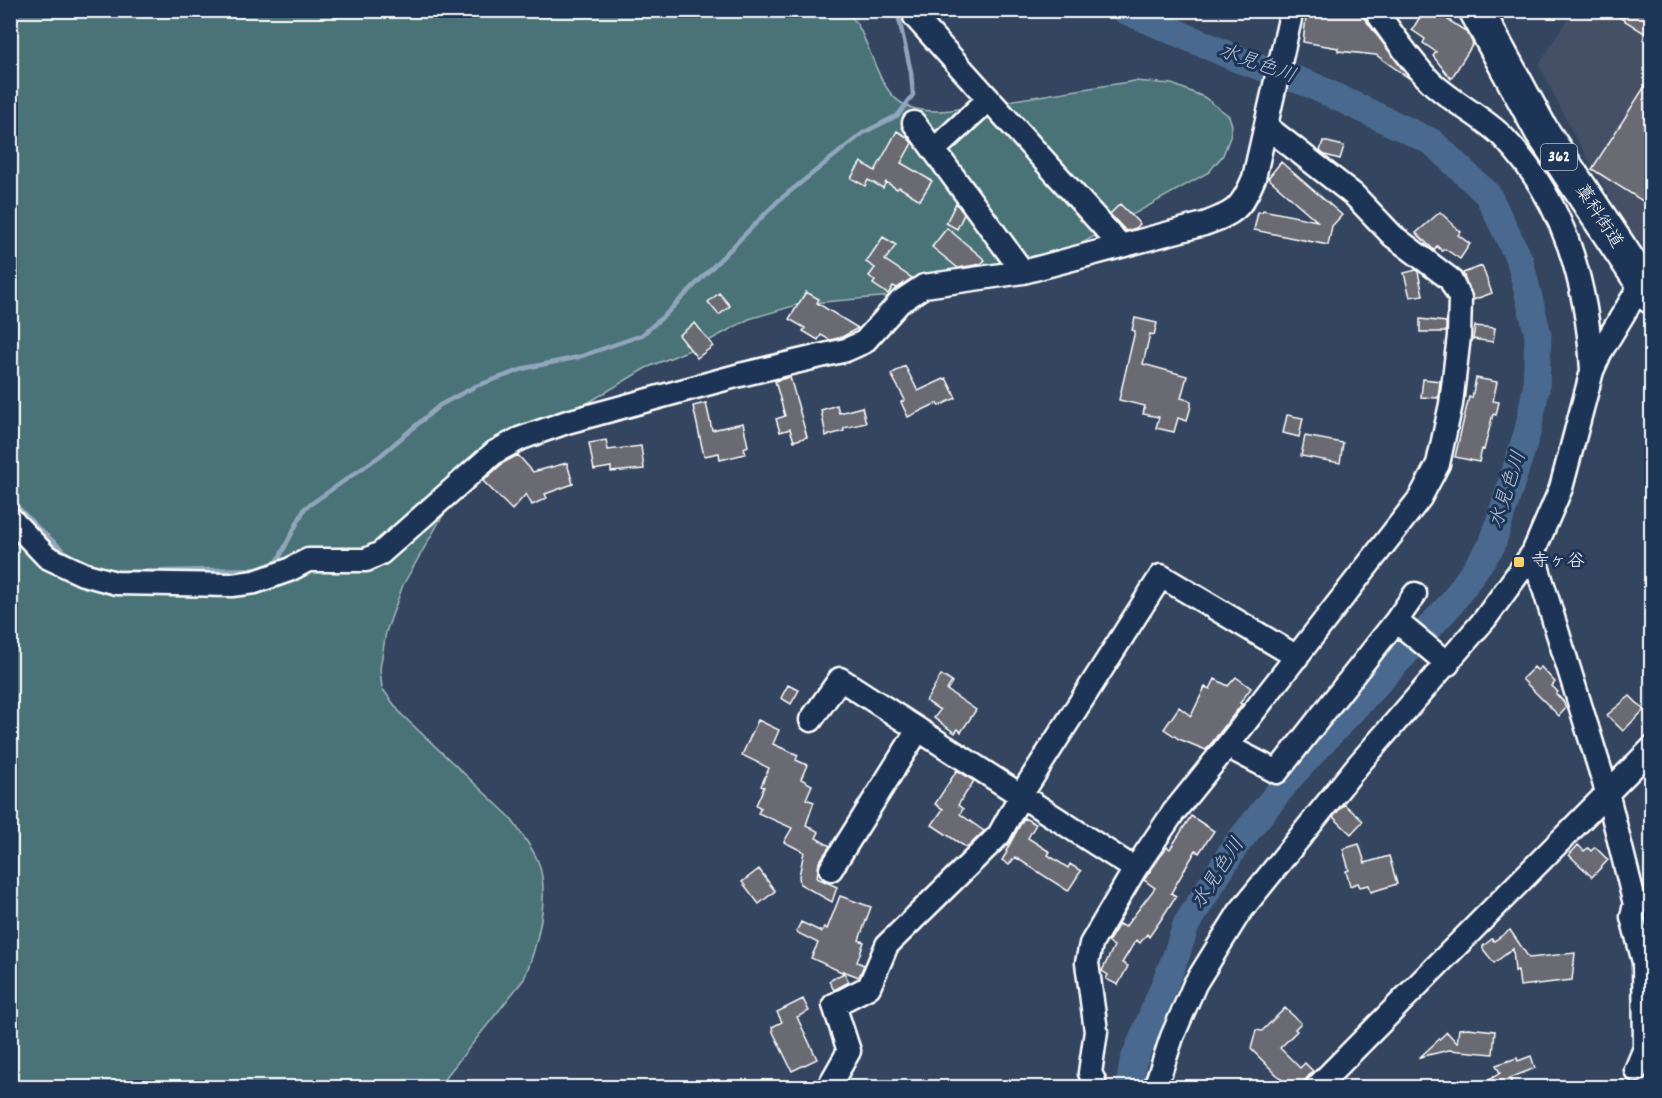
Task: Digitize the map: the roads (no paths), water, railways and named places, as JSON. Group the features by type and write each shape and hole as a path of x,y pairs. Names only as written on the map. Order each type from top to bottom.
{"highway":[{"name":"藁科街道","path":"1476,10 1541,129 1648,283"}],"street":[{"path":"10,518 47,557 83,574 116,583 232,585 255,582 289,570 308,560 366,560 381,553 495,452 519,439 578,419 740,375 846,350 864,342 900,302 924,285 1023,272 1228,216 1244,201 1254,178 1292,10"},
{"path":"1375,10 1431,81 1502,137 1529,169 1548,198 1559,221 1581,283 1590,327 1592,371"},
{"path":"915,17 1121,246"},
{"path":"934,150 988,99"},
{"path":"1089,1083 1096,1031 1087,963 1091,944 1135,869 1173,813 1420,498 1438,464 1450,404 1459,336 1460,298 1450,279 1393,236 1354,195 1268,118"},
{"path":"914,123 1023,272"},
{"path":"1155,1088 1172,1037 1196,984 1239,913 1442,659 1485,620 1533,553 1561,488 1592,371 1601,351 1648,283"},
{"path":"1533,553 1607,792 1635,904 1652,957"},
{"path":"828,1088 849,1051 834,1005 869,987 887,945 999,835 1161,576 1297,657"},
{"path":"1227,746 1277,772 1415,594"},
{"path":"1396,621 1442,659"},
{"path":"811,720 840,679 1135,869"},
{"path":"831,868 918,730"},
{"path":"1316,1088 1652,748"},
{"path":"1635,904 1632,917 1644,962 1645,1048 1636,1070"}],"waterway":[{"path":"110,570 119,572 257,569 277,562 305,508 380,456 440,405 476,386 526,368 579,357 642,335 666,314 778,201 863,133 898,115 913,95 911,72 897,10"},
{"name":"水見色川","path":"1124,10 1240,60 1309,84 1432,142 1488,195 1520,261 1538,335 1536,389 1528,430 1492,545 1451,604 1293,774 1236,845 1186,925 1176,956 1133,1062 1129,1088"},
{"path":"10,499 71,557"}],"place":[{"name":"寺ヶ谷","path":"1519,562"}]}
